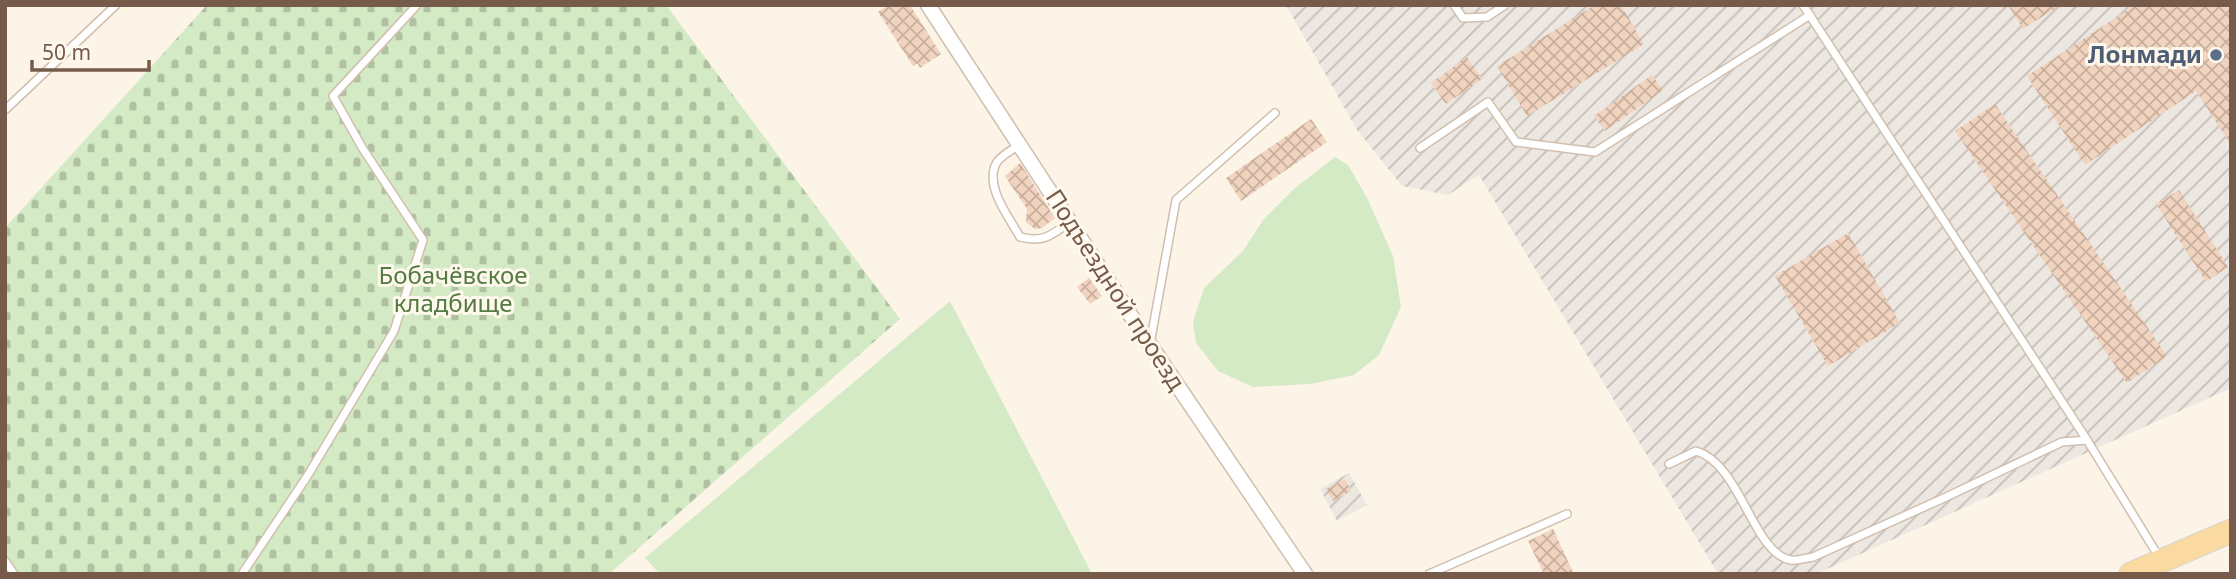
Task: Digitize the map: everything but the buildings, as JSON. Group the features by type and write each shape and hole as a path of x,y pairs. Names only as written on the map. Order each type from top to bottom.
{"main road":[{"path":"2131,574 2231,531"}],"street":[{"name":"Подъездной проезд","path":"928,5 1150,345 1305,574"}],"lane":[{"path":"5,110 116,5"},
{"path":"242,574 308,475 394,331 423,240 363,149 333,96 417,5"},
{"path":"1454,5 1463,18 1486,17 1505,5"},
{"path":"1803,5 2087,440 2161,561"},
{"path":"1420,148 1488,102 1516,142 1595,152 1810,15"},
{"path":"1150,345 1177,200 1275,113"},
{"path":"1019,145 998,159 992,173 994,189 1020,237 1047,238 1071,221"},
{"path":"1668,464 1696,451 1707,454 1721,466 1774,553 1792,560 1813,557 2062,442 2087,440"},
{"path":"1429,574 1567,514"},
{"path":"5,561 14,574"}],"shaded area":[{"path":"1286,5 2231,5 2231,388 1816,574 1718,574 1479,175 1448,195 1402,186 1357,130"},
{"path":"1349,473 1367,505 1337,521 1320,489"}],"green space":[{"name":"Бобачёвское кладбище","path":"207,5 666,5 900,319 609,574 5,574 5,228"},
{"path":"1335,157 1348,165 1367,198 1393,256 1401,307 1379,355 1354,375 1310,384 1253,387 1218,371 1196,343 1193,322 1204,288 1243,251 1263,220 1294,189"},
{"path":"950,301 1092,574 660,574 645,558"}],"place":[{"name":"Лонмади","path":"2216,55"}]}
